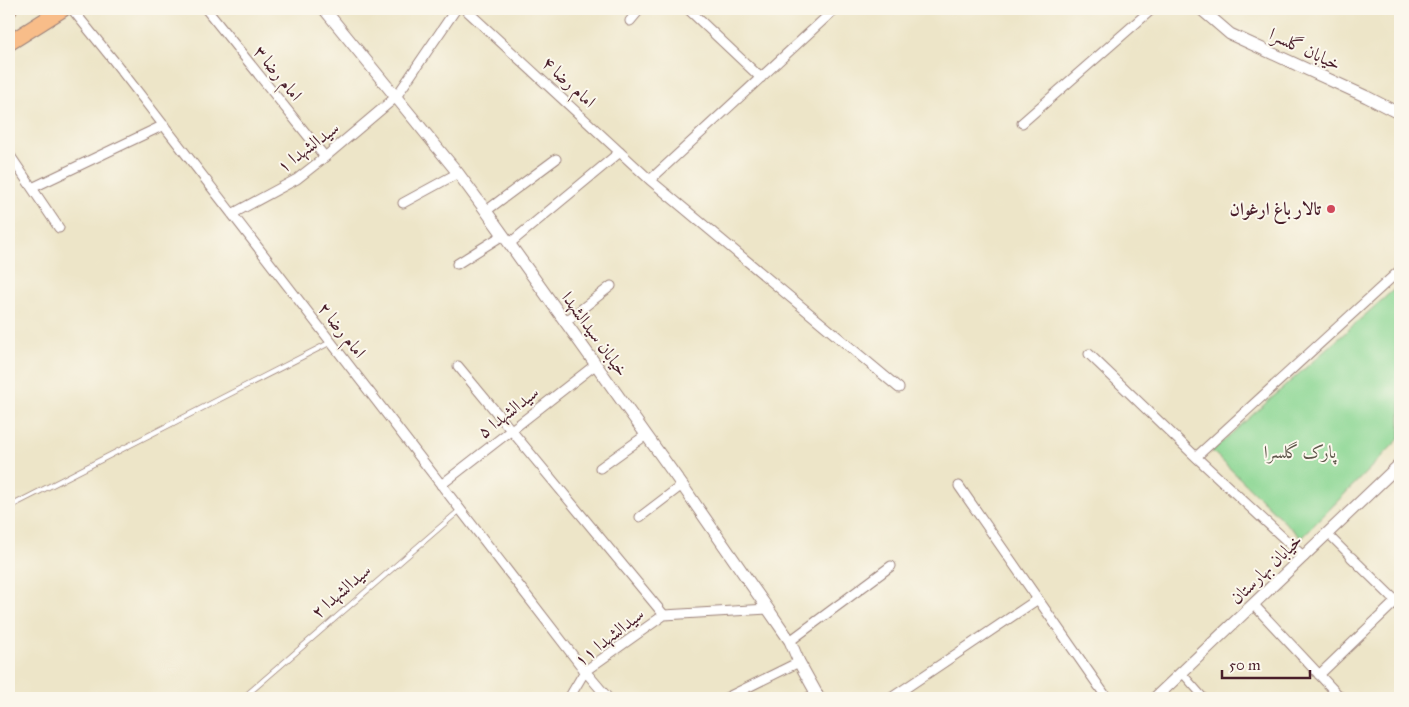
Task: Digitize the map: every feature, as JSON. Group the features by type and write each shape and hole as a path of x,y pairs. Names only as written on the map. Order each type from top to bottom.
{"main road":[{"path":"9,43 63,9"}],"street":[{"name":"امام رضا ۲","path":"72,9 164,125 585,671 608,698"},
{"name":"امام رضا ۳","path":"206,9 325,157"},
{"name":"خیابان سیدالشهدا","path":"324,9 486,211 682,485 790,641 815,697"},
{"path":"396,97 456,9"},
{"name":"امام رضا ۴","path":"465,9 650,180 899,388"},
{"path":"630,20 640,9"},
{"path":"688,9 760,78"},
{"path":"650,180 835,9"},
{"path":"1022,123 1152,9"},
{"name":"خیابان گلسرا","path":"1201,9 1230,34 1400,114"},
{"name":"سیدالشهدا ۱","path":"232,214 297,179 396,97"},
{"path":"32,188 164,125"},
{"path":"457,264 506,239 620,152"},
{"path":"9,154 58,228"},
{"path":"486,211 556,159"},
{"path":"403,203 458,174"},
{"path":"1196,457 1400,270"},
{"path":"564,322 611,286"},
{"path":"1089,354 1304,557"},
{"name":"سیدالشهدا ۵","path":"441,485 595,365"},
{"path":"458,366 664,615"},
{"path":"600,468 646,435"},
{"name":"خیابان بهارستان","path":"1155,698 1328,534 1398,471"},
{"path":"640,516 682,485"},
{"path":"959,486 1107,698"},
{"path":"1319,675 1398,604 1328,534"},
{"path":"790,641 890,566"},
{"path":"891,698 1038,600"},
{"path":"1254,605 1341,698"},
{"name":"سیدالشهدا ۱۱","path":"569,698 585,671 664,615 768,609"},
{"path":"726,698 799,662"},
{"path":"1182,673 1204,698"}],"lane":[{"path":"9,508 331,342"},
{"name":"سیدالشهدا ۲","path":"242,698 460,510"}],"green space":[{"name":"پارک گلسرا","path":"1400,284 1400,438 1301,538 1212,451"}],"place":[{"name":"تالار باغ ارغوان","path":"1331,209"}]}
